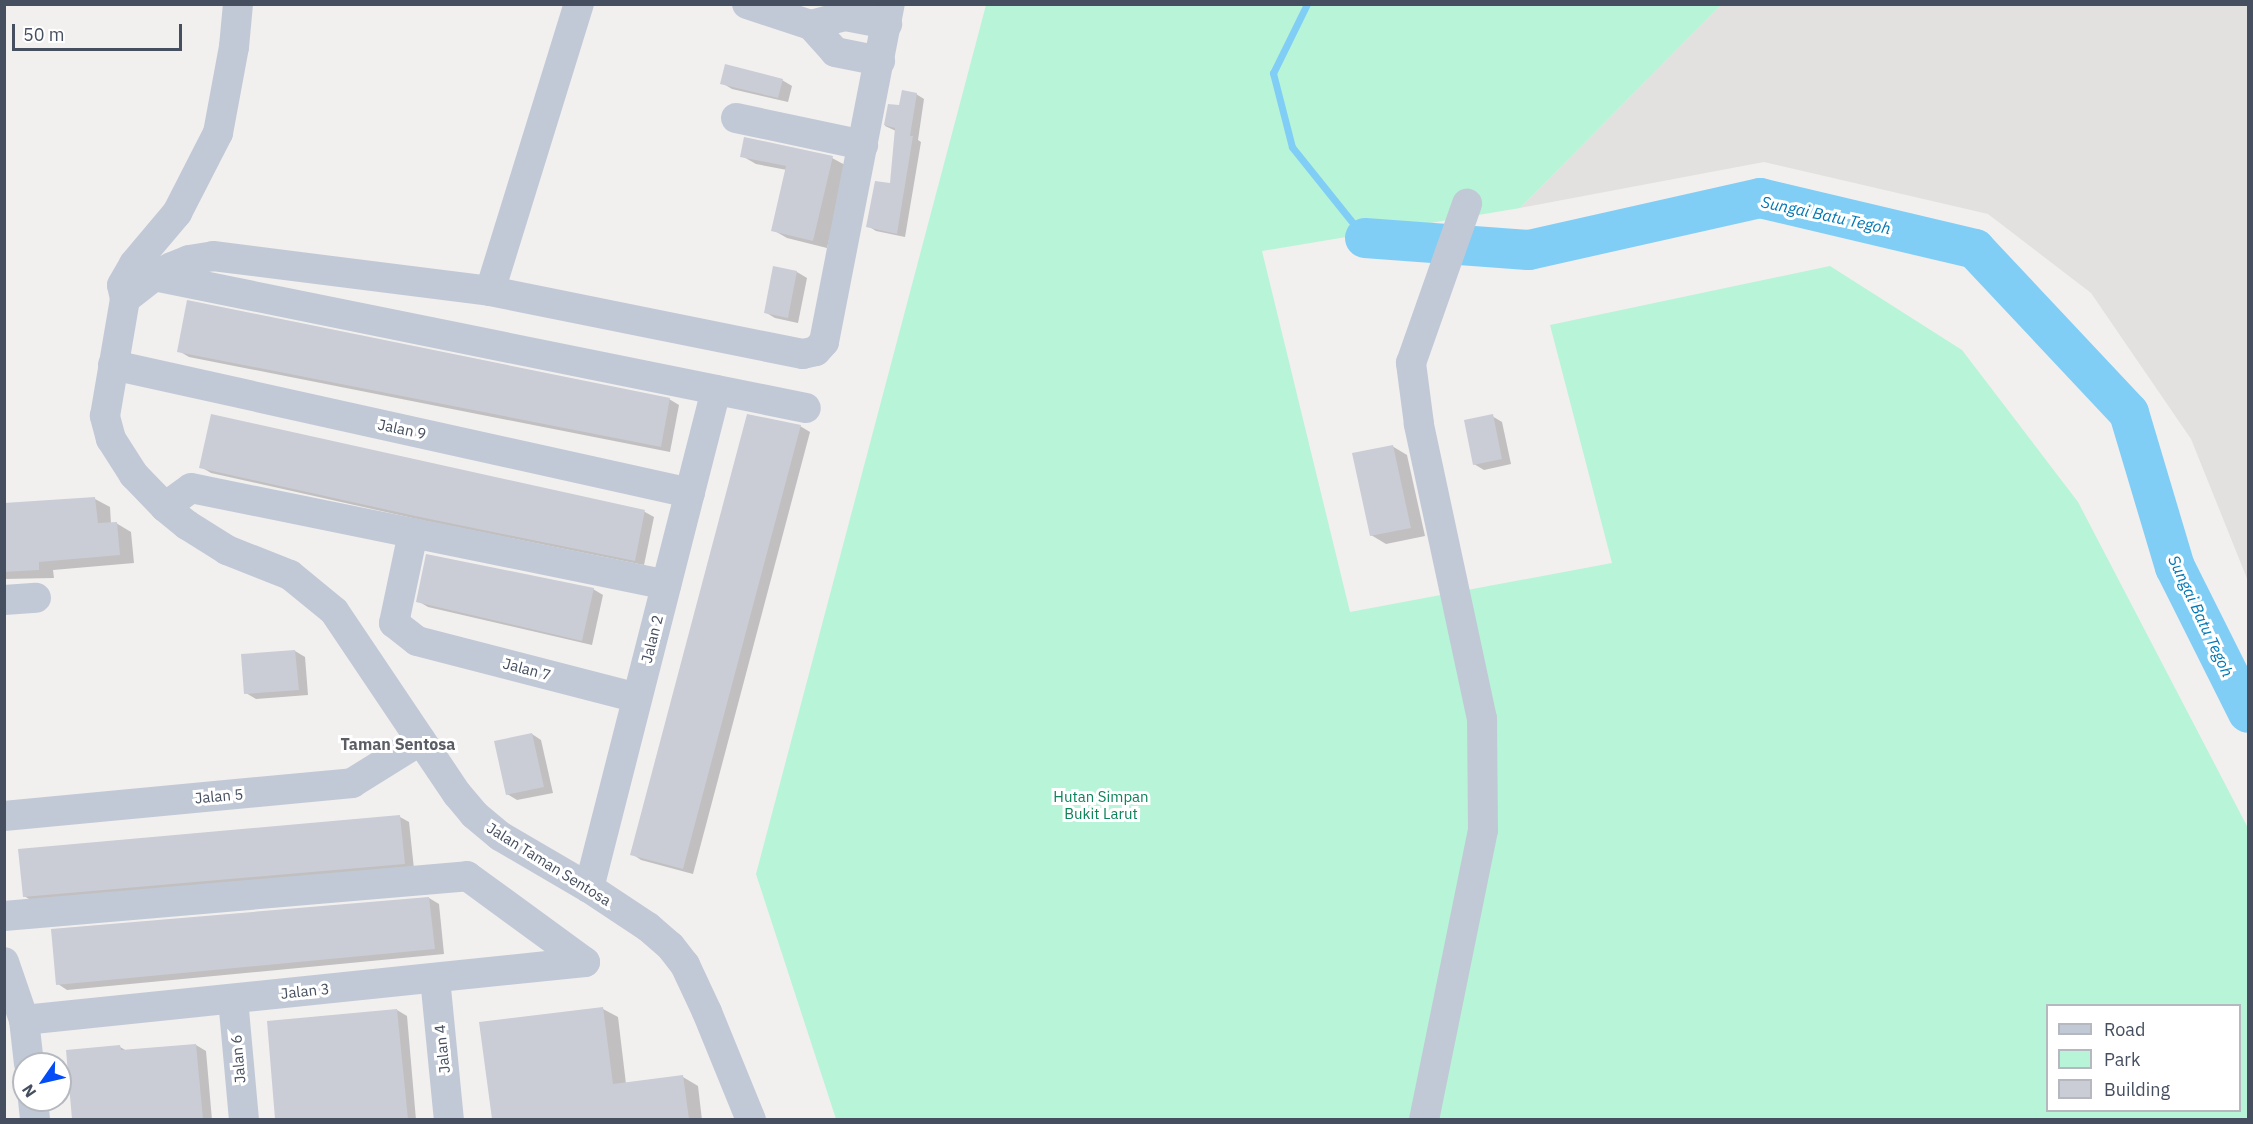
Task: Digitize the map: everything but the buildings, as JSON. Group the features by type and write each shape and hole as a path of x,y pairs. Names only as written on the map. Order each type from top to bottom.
{"street":[{"name":"Jalan Taman Sentosa","path":"238,4 234,47 218,133 177,213 134,264 122,285 125,299 105,416 111,439 134,475 165,507 187,525 227,550 290,575 334,612 457,794 474,814 500,836 589,888 648,927 670,946 685,965 751,1119"},
{"path":"490,291 579,4"},
{"path":"747,4 811,25 835,52 880,62"},
{"path":"125,299 154,276 189,260 213,256 490,291 803,354 816,351 824,342 889,14 845,16 811,25"},
{"path":"736,118 863,145"},
{"path":"1424,1119 1484,830 1482,719 1419,424 1411,363 1467,204"},
{"path":"154,276 806,408"},
{"name":"Jalan 9","path":"113,365 690,493"},
{"name":"Jalan 2","path":"589,888 716,390"},
{"path":"165,507 191,488 666,585"},
{"name":"Jalan 7","path":"413,533 394,623 417,641 637,698"},
{"path":"4,600 36,598"},
{"name":"Jalan 5","path":"4,816 352,783 421,740"},
{"name":"Jalan 3","path":"4,916 467,876 585,962 24,1020"},
{"path":"4,962 24,1020 28,1052"},
{"name":"Jalan 4","path":"435,978 449,1119"},
{"name":"Jalan 6","path":"233,999 244,1119"}],"shaded area":[{"path":"1721,5 2248,5 2248,581 2191,439 2091,293 1988,214 1764,162 1520,208"}],"green space":[{"name":"Hutan Simpan Bukit Larut","path":"986,5 1721,5 1520,208 1262,251 1350,612 1612,563 1550,325 1830,266 1962,350 2078,502 2248,828 2248,1119 836,1119 756,874"}],"waterway":[{"name":"Sungai Batu Tegoh","path":"1307,4 1273,73 1292,147 1365,238"},
{"name":"Sungai Batu Tegoh","path":"1365,238 1529,250 1760,198 1975,249 2129,413 2175,567 2248,713"}],"district":[{"name":"Taman Sentosa","path":"398,744"}]}
